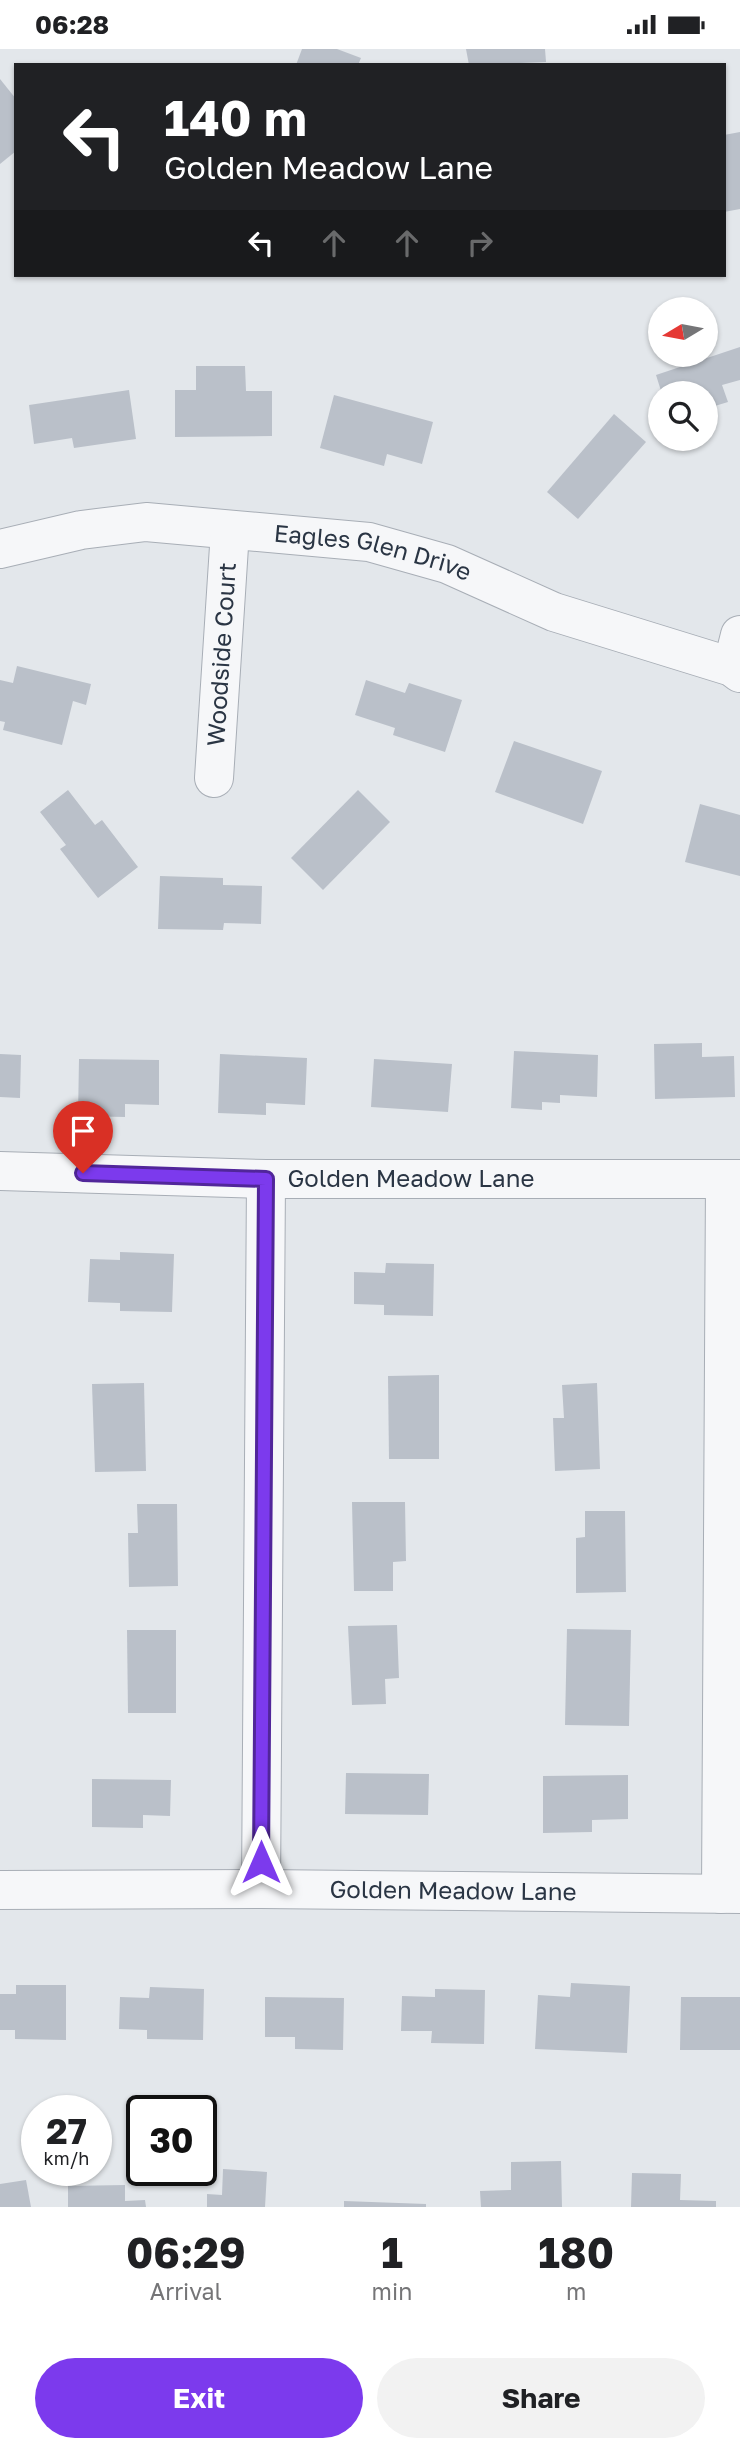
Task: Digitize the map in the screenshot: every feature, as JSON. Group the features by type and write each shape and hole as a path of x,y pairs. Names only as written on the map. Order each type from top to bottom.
{"street":[{"name":"Eagles Glen Drive","path":"0,549 81,530 146,522 369,542 447,564 554,612 738,660"},
{"name":"Woodside Court","path":"214,778 230,531"},
{"name":"Golden Meadow Lane","path":"0,1171 266,1179 732,1180"},
{"path":"261,1889 266,1179"},
{"path":"731,1894 732,1180"},
{"name":"Golden Meadow Lane","path":"0,1890 261,1889 731,1894"}],"building":[{"path":"302,49 337,49 361,58 359,63 297,63"},
{"path":"466,49 545,49 546,62 469,63"},
{"path":"0,79 14,96 14,153 0,164"},
{"path":"740,132 740,209 726,212 726,135"},
{"path":"740,347 740,380 722,385 728,402 718,405 718,381 658,381 656,375 680,367 718,367 718,354"},
{"path":"196,366 245,366 246,391 272,391 272,436 175,437 175,390 196,390"},
{"path":"129,390 136,439 74,448 72,438 34,444 29,405"},
{"path":"334,395 433,422 422,464 387,454 384,466 320,448"},
{"path":"614,414 646,442 578,519 547,492"},
{"path":"17,666 91,684 86,705 73,701 62,745 3,730 5,722 0,721 0,680 13,683"},
{"path":"366,680 405,693 409,683 462,700 445,752 393,735 395,728 355,715"},
{"path":"514,741 602,771 583,824 495,792"},
{"path":"68,790 95,825 102,820 138,867 98,898 60,849 66,845 40,812"},
{"path":"358,790 390,822 323,890 291,858"},
{"path":"700,804 740,815 740,876 685,862"},
{"path":"160,876 223,878 223,885 262,886 261,924 224,923 223,930 158,929"},
{"path":"702,1043 702,1057 734,1056 735,1097 655,1099 654,1044"},
{"path":"514,1051 598,1055 597,1097 560,1095 560,1103 542,1102 542,1110 511,1108"},
{"path":"0,1054 21,1055 20,1098 0,1097"},
{"path":"220,1054 307,1058 305,1105 266,1103 266,1115 218,1113"},
{"path":"79,1059 159,1060 159,1105 125,1104 125,1117 78,1116"},
{"path":"374,1059 452,1064 448,1112 371,1107"},
{"path":"120,1252 174,1254 172,1312 120,1311 120,1303 88,1302 90,1259 120,1260"},
{"path":"386,1263 434,1264 433,1316 384,1315 384,1305 354,1304 354,1272 385,1273"},
{"path":"439,1375 439,1459 389,1459 388,1376"},
{"path":"144,1383 146,1471 95,1472 92,1384"},
{"path":"597,1383 600,1469 555,1471 553,1418 564,1418 562,1385"},
{"path":"352,1502 405,1502 406,1561 393,1562 393,1591 354,1591"},
{"path":"137,1504 177,1504 178,1586 129,1587 128,1533 138,1533"},
{"path":"585,1511 625,1511 626,1592 576,1593 576,1538 585,1537"},
{"path":"397,1625 399,1678 385,1679 386,1704 352,1705 348,1626"},
{"path":"567,1629 631,1630 629,1726 565,1725"},
{"path":"127,1630 176,1630 176,1713 128,1713"},
{"path":"346,1773 429,1774 428,1815 345,1814"},
{"path":"628,1775 628,1819 592,1820 592,1832 543,1833 543,1776"},
{"path":"92,1779 171,1780 170,1816 143,1815 143,1828 92,1827"},
{"path":"571,1983 630,1986 627,2053 535,2049 538,1995 570,1997"},
{"path":"16,1985 66,1985 66,2040 15,2039 15,2030 0,2030 0,1994 16,1994"},
{"path":"150,1987 204,1989 203,2040 147,2039 147,2030 119,2029 120,1997 149,1998"},
{"path":"435,1989 485,1990 484,2044 431,2043 432,2031 401,2031 402,1996 435,1997"},
{"path":"265,1997 344,1998 343,2050 295,2049 295,2037 265,2037"},
{"path":"681,1997 740,1997 740,2050 680,2050"},
{"path":"561,2161 562,2207 481,2207 480,2191 511,2190 511,2162"},
{"path":"223,2169 267,2172 265,2207 207,2207 207,2194 222,2195"},
{"path":"632,2173 681,2174 680,2200 716,2201 716,2207 631,2207"},
{"path":"21,2181 21,2186 27,2186 31,2207 0,2207 0,2184"},
{"path":"125,2185 125,2201 145,2200 146,2207 68,2207 68,2186"},
{"path":"344,2201 426,2204 426,2207 344,2207"}],"route":[{"path":"83,1173 266,1179 261,1862"}]}
